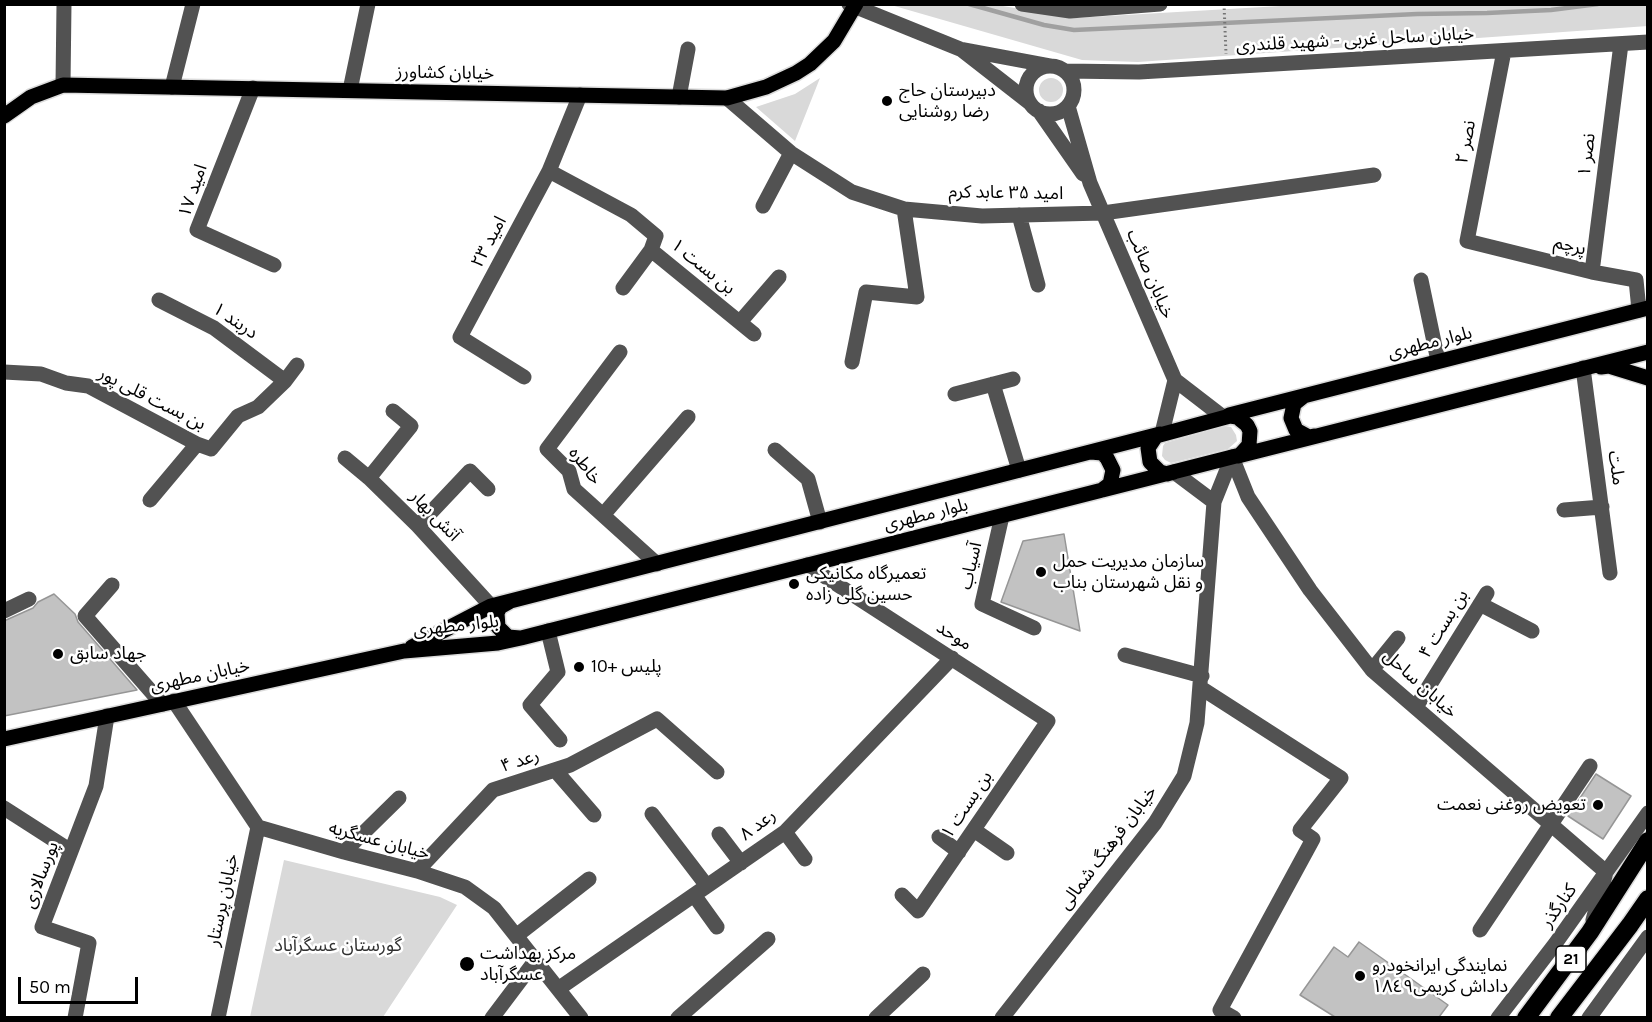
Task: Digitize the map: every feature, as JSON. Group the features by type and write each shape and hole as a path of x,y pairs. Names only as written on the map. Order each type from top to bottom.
{"highway":[{"name":"21","path":"1526,1017 1590,932 1647,841"},
{"name":"21","path":"1559,1017 1599,967 1647,899"}],"main road":[{"name":"خیابان کشاورز","path":"4,116 31,97 63,85 727,98 766,87 810,64 834,41 853,5"},
{"name":"بلوار مطهری","path":"404,651 491,606 1643,309"},
{"path":"1232,457 1647,352"},
{"path":"1583,368 1609,366 1647,378"},
{"path":"1304,396 1294,404 1293,424 1302,434 1315,436"},
{"path":"1223,417 1237,417 1243,420 1250,431 1249,445 1245,451 1232,457"},
{"path":"1162,433 1156,436 1148,448 1150,462 1160,472 1167,474 1174,472"},
{"path":"1089,452 1102,453 1112,463 1110,484 1099,491"},
{"name":"بلوار مطهری","path":"404,651 498,643 521,638 1232,457"},
{"path":"511,601 500,607 497,613 498,627 508,637 521,638"},
{"name":"خیابان مطهری","path":"4,739 404,651"}],"street":[{"path":"63,85 64,4"},
{"path":"172,87 193,4"},
{"path":"350,90 369,4"},
{"path":"1022,4 1070,11 1160,4"},
{"path":"853,5 960,49"},
{"name":"خیابان ساحل غربی - شهید قلندری","path":"960,49 1058,68 1139,72 1647,42"},
{"name":"نصر ۱","path":"1592,272 1621,44"},
{"path":"679,97 688,49"},
{"name":"خیابان صائب","path":"960,49 1034,107 1090,183"},
{"name":"نصر ۲","path":"1467,241 1504,51"},
{"path":"1058,68 1074,84 1073,99 1068,106 1052,114 1034,107 1027,96 1028,82 1036,70 1058,68"},
{"name":"امید ۱۷","path":"253,88 197,230 274,266"},
{"name":"امید ۲۳","path":"524,377 460,337 549,171 580,95"},
{"name":"امید ۳۵ عابد کرم","path":"727,98 791,153 852,192 904,209 982,216 1103,213 1374,176"},
{"name":"خیابان صائب","path":"1068,106 1090,183 1175,380 1223,417"},
{"path":"763,206 791,153"},
{"name":"بن بست ۱","path":"549,171 631,215 656,236 651,250 754,334"},
{"path":"852,362 866,292 917,297 904,209"},
{"path":"1019,215 1038,285"},
{"name":"پرچم","path":"1467,241 1592,272 1636,280 1643,309"},
{"path":"622,288 651,250"},
{"path":"740,322 779,278"},
{"path":"1421,280 1438,362"},
{"name":"دربند ۱","path":"159,300 214,328 285,381"},
{"name":"خاطره","path":"620,352 547,449 569,471 574,489 657,564"},
{"path":"150,500 238,416 258,407 285,381 297,365"},
{"name":"ملت","path":"1583,368 1610,573"},
{"name":"بن بست قلی پور","path":"4,372 41,374 66,383 88,386 204,447"},
{"path":"955,394 1013,379"},
{"path":"1162,433 1175,380"},
{"path":"993,384 1019,470"},
{"path":"369,478 411,426 393,411"},
{"path":"603,515 688,417"},
{"path":"775,450 808,479 820,522"},
{"name":"خیابان فرهنگ شمالی","path":"1002,1017 1155,823 1184,776 1195,732 1201,682 1214,502 1232,457"},
{"name":"خیابان ساحل","path":"1232,457 1248,497 1310,590 1372,670 1606,872"},
{"name":"آتش بهار","path":"345,458 418,526 491,606"},
{"path":"418,526 470,471 488,489"},
{"path":"1174,472 1214,502"},
{"path":"1564,510 1602,507"},
{"name":"آسیاب","path":"1002,516 982,604 1034,628"},
{"name":"موحد","path":"807,565 1048,722"},
{"path":"112,585 85,616 168,703 258,827"},
{"name":"بن بست ۴","path":"1416,707 1483,598 1532,631"},
{"path":"4,611 29,599"},
{"path":"548,631 558,672 530,705 560,740"},
{"path":"1372,670 1398,638"},
{"path":"1125,655 1201,682 1341,778 1300,830 1313,839 1220,1010 1234,1017"},
{"name":"رعد ۸","path":"558,990 785,832 952,658"},
{"name":"پورسالاری","path":"75,1017 89,943 42,927 96,786 107,716"},
{"name":"رعد ۴","path":"417,871 493,790 570,765 657,719 717,771"},
{"name":"بن بست ۱","path":"902,896 918,911 1048,722"},
{"path":"1480,930 1590,766"},
{"path":"555,770 594,816"},
{"path":"344,852 399,798"},
{"path":"4,808 71,851"},
{"name":"کنارگذر","path":"1497,1017 1556,944 1647,813"},
{"path":"652,814 707,886"},
{"name":"خیابان عسگریه","path":"258,827 448,880 477,894 494,908 581,1017"},
{"name":"خیابان پرستار","path":"219,1017 258,827"},
{"path":"974,830 1007,853"},
{"path":"785,832 805,859"},
{"path":"719,834 741,863"},
{"path":"939,837 959,852"},
{"path":"1590,932 1606,872"},
{"path":"516,936 589,879"},
{"path":"694,896 717,927"},
{"path":"1599,967 1647,936"},
{"path":"1588,1017 1647,936"},
{"path":"678,1017 768,939"},
{"path":"492,1017 535,961"},
{"path":"876,1017 922,974"}],"path":[{"path":"1224,4 1226,67"}],"green space":[{"path":"1315,4 1647,4 1648,26 1138,62 1082,60 891,5 997,5 1074,18"},
{"path":"820,78 795,141 756,107 795,94"},
{"path":"1051,78 1060,81 1063,90 1060,99 1051,102 1042,99 1039,90 1042,81"},
{"path":"1225,426 1231,427 1237,441 1228,449 1171,463 1162,456 1165,443"},
{"name":"گورستان عسگرآباد","path":"284,860 440,897 457,905 383,1017 250,1017"}],"building":[{"name":"سازمان مدیریت حمل و نقل شهرستان بناب","path":"1064,534 1080,631 1001,602 1023,541"},
{"name":"جهاد سابق","path":"54,594 75,614 78,622 137,690 4,716 4,621 33,608 38,602"},
{"name":"تعویض روغنی نعمت","path":"1596,774 1631,796 1603,839 1568,816"},
{"name":"نمایندگی ایرانخودرو داداش کریمی١٨٤٩","path":"1359,942 1448,1005 1439,1017 1335,1017 1300,995 1334,947 1348,957"}],"waterway":[{"path":"969,4 1044,25 1074,30 1551,10 1598,4"}],"place":[{"name":"دبیرستان حاج رضا روشنایی","path":"887,101"},
{"name":"سازمان مدیریت حمل و نقل شهرستان بناب","path":"1041,572"},
{"name":"تعمیرگاه مکانیکی حسین گلی زاده","path":"794,584"},
{"name":"جهاد سابق","path":"58,654"},
{"name":"پلیس +10","path":"579,667"},
{"name":"تعویض روغنی نعمت","path":"1598,805"},
{"name":"مرکز بهداشت عسگرآباد","path":"467,964"},
{"name":"نمایندگی ایرانخودرو داداش کریمی١٨٤٩","path":"1360,976"}]}
